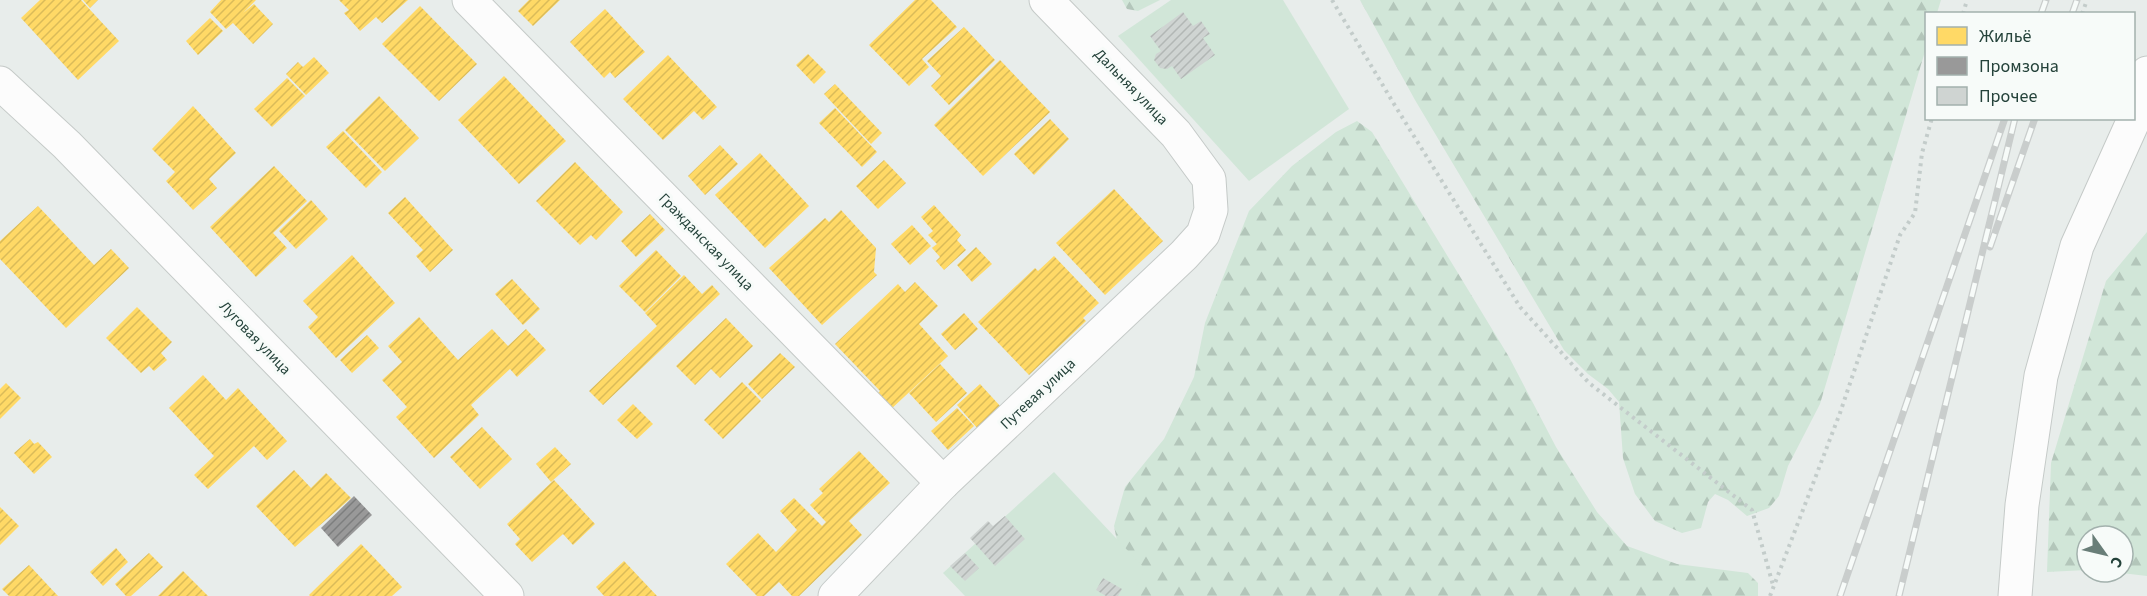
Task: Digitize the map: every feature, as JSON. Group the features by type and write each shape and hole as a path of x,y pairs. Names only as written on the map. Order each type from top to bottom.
{"street":[{"name":"Гражданская улица","path":"469,0 943,483"},
{"name":"Дальняя улица","path":"1046,0 1176,134 1209,178"},
{"path":"2135,117 2147,73"},
{"name":"Луговая улица","path":"0,83 67,145 507,596"},
{"path":"2015,596 2022,505 2041,376 2078,246 2134,120"},
{"name":"Путевая улица","path":"835,596 943,483 1184,255 1203,234 1211,210 1209,178"}],"path":[{"path":"1332,0 1520,307 1589,383 1752,510 1773,585"},
{"path":"1770,596 1840,413 1900,235 1915,213 1922,153 1931,120"}],"green space":[{"path":"1122,0 1160,0 1138,11 1127,9"},
{"path":"1171,0 1283,0 1349,109 1249,181 1118,36"},
{"path":"1360,0 1941,0 1937,12 1925,12 1925,51 1820,404 1788,466 1779,496 1769,508 1747,516 1728,500 1715,494 1708,502 1701,528 1682,533 1655,521 1635,494 1623,458 1619,402 1608,389 1588,374 1564,350 1415,100"},
{"path":"1357,121 1372,132 1509,357 1556,447 1597,512 1627,546 1677,564 1748,573 1758,583 1758,596 1128,596 1114,526 1125,487 1164,439 1194,377 1205,323 1249,211 1292,166 1336,132"},
{"path":"2147,232 2147,576 2135,575 2135,524 2075,524 2075,571 2047,572 2051,463 2106,281"},
{"path":"1054,472 1145,569 1132,596 965,596 943,573"}],"building: Жильё":[{"path":"40,0 81,0 119,41 78,80 21,18"},
{"path":"83,0 98,0 90,8"},
{"path":"221,0 256,0 243,13 254,4 273,24 253,44 233,23 226,29 210,12"},
{"path":"339,0 408,0 382,23 376,17 360,31 344,13 349,10"},
{"path":"529,0 560,0 533,26 518,11"},
{"path":"915,0 931,0 957,27 922,59 929,67 909,86 869,45"},
{"path":"420,6 477,64 439,101 382,44"},
{"path":"605,9 645,52 615,78 610,72 604,78 570,42"},
{"path":"210,18 223,31 198,55 186,41"},
{"path":"964,27 995,60 949,105 931,86 941,76 927,61"},
{"path":"808,54 826,72 814,84 796,65"},
{"path":"668,55 717,107 703,120 694,111 663,140 623,99"},
{"path":"314,57 329,73 306,95 286,74 298,62 303,67"},
{"path":"1000,60 1050,112 983,176 934,125"},
{"path":"504,76 566,141 519,184 458,120"},
{"path":"287,78 305,96 272,127 254,109"},
{"path":"835,84 882,133 871,144 824,94"},
{"path":"379,96 419,138 385,171 345,130"},
{"path":"193,106 236,153 209,179 217,188 193,210 166,181 175,172 152,149"},
{"path":"835,108 877,152 862,167 819,123"},
{"path":"1050,119 1069,139 1034,175 1014,154"},
{"path":"343,131 382,172 366,188 326,147"},
{"path":"720,145 738,164 705,195 688,176"},
{"path":"760,153 809,206 765,248 715,195"},
{"path":"884,160 906,183 878,209 856,186"},
{"path":"575,162 623,212 596,240 591,235 580,245 536,201"},
{"path":"274,166 307,201 273,233 287,248 256,277 210,227"},
{"path":"1114,189 1163,241 1105,295 1056,243"},
{"path":"405,197 453,250 430,272 416,256 423,250 388,213"},
{"path":"311,200 328,219 296,249 279,231"},
{"path":"934,205 961,235 957,240 966,250 944,270 936,261 940,257 932,248 937,244 928,235 933,231 921,217"},
{"path":"38,206 94,265 111,249 129,268 66,328 0,259 0,241"},
{"path":"841,210 876,248 874,272 877,275 822,325 769,268 825,218 829,222"},
{"path":"650,214 665,230 636,257 621,241"},
{"path":"912,225 931,246 910,265 891,244"},
{"path":"976,247 992,264 972,282 957,265"},
{"path":"656,250 681,276 645,312 619,286"},
{"path":"352,255 395,303 336,358 308,327 318,317 303,301"},
{"path":"1054,256 1099,303 1083,318 1086,321 1029,375 978,322 1035,268 1038,271"},
{"path":"684,275 702,294 712,285 720,294 603,405 589,391 657,326 645,313"},
{"path":"512,279 540,309 523,325 495,294"},
{"path":"915,282 938,306 919,324 948,356 889,411 875,396 880,391 835,344 898,284 905,292"},
{"path":"137,307 172,342 161,353 167,360 154,371 149,366 141,373 106,338"},
{"path":"964,313 978,329 955,350 941,334"},
{"path":"419,317 458,360 492,329 508,346 526,329 546,350 517,377 510,369 471,405 479,415 434,458 396,417 407,407 382,380 402,362 388,346"},
{"path":"726,318 753,346 720,378 711,369 695,385 676,366"},
{"path":"367,335 379,348 352,373 340,360"},
{"path":"780,353 795,367 762,399 748,384"},
{"path":"940,364 967,393 936,422 909,393"},
{"path":"203,375 226,400 238,388 287,441 267,460 254,446 208,489 194,475 214,456 169,408"},
{"path":"742,382 761,401 723,439 704,420"},
{"path":"6,383 21,398 0,419 0,389"},
{"path":"980,384 1001,407 978,429 957,405"},
{"path":"633,404 653,424 637,439 617,420"},
{"path":"957,408 974,426 948,450 931,431"},
{"path":"482,427 512,459 480,489 450,457"},
{"path":"30,439 34,444 38,442 52,457 34,474 14,453"},
{"path":"555,447 571,464 551,482 536,464"},
{"path":"859,451 890,483 849,521 862,535 799,596 792,596 779,582 764,596 757,596 726,564 758,533 776,552 797,530 780,511 794,498 822,526 826,522 810,505 823,493 819,489"},
{"path":"294,470 311,488 326,473 351,498 295,547 256,506"},
{"path":"554,480 595,524 573,545 563,534 532,562 515,544 520,539 507,524"},
{"path":"0,507 19,526 0,545"},
{"path":"361,544 402,587 392,596 309,595"},
{"path":"116,548 128,562 103,586 90,572"},
{"path":"149,553 163,567 131,596 126,596 115,584"},
{"path":"624,561 657,596 604,596 596,587"},
{"path":"29,565 58,596 9,596 2,589"},
{"path":"183,571 208,596 158,596"}],"building: Промзона":[{"path":"354,496 372,515 338,547 321,528"}],"building: Прочее":[{"path":"1183,12 1193,26 1201,21 1210,34 1203,38 1215,55 1181,79 1172,66 1167,69 1160,68 1154,60 1156,54 1161,51 1150,36"},
{"path":"1005,516 1025,539 995,566 970,538 988,521 993,526"},
{"path":"965,553 979,568 965,581 950,566"},
{"path":"1103,578 1122,589 1118,596 1106,596 1096,590"}],"railway":[{"path":"2042,12 2046,0"},
{"path":"2073,12 2077,0"},
{"path":"1840,596 2004,120"},
{"path":"1899,596 2015,120"},
{"path":"1990,247 2034,120"}]}
